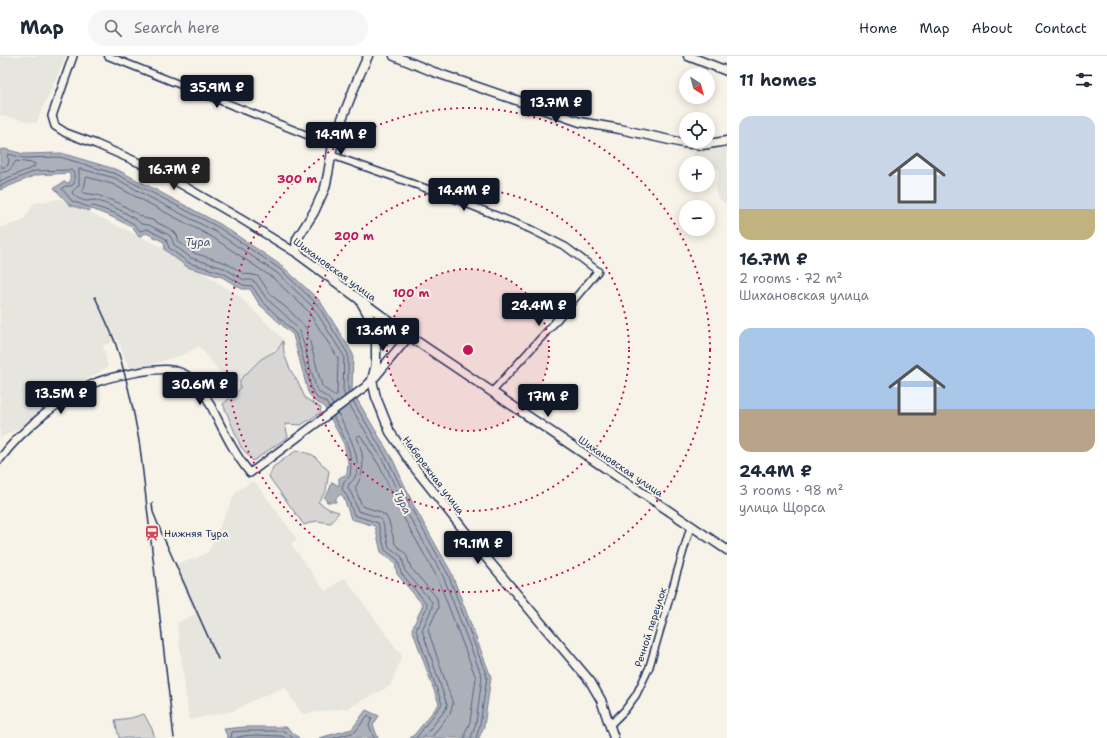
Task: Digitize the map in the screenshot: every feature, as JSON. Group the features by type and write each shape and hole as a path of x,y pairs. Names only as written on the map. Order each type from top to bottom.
{"main road":[{"path":"298,254 296,248 297,239 314,212 322,195 328,174 332,145 368,56"},
{"path":"394,56 434,72 580,122 683,143 702,145 727,141"},
{"path":"688,56 727,71"},
{"name":"Шихановская улица","path":"298,254 409,336 692,525 727,550"},
{"name":"Набережная улица","path":"360,300 370,318 376,344 376,364 372,380 382,414 390,432 400,449 433,493 590,681 601,700 614,738"},
{"path":"372,380 409,336"}],"street":[{"name":"Шихановская улица","path":"73,56 52,116 55,126 66,133 96,144 158,171 298,254"},
{"path":"108,56 332,145"},
{"path":"331,155 442,194 530,229 566,248 598,271 550,328 492,392"},
{"path":"0,459 21,434 68,398 98,382 125,374 162,369 176,371 192,379 204,394 235,453 250,473 365,388 372,380"},
{"name":"Речной переулок","path":"610,725 636,696 649,668 692,525"}],"shaded area":[{"path":"0,56 66,56 36,123 0,115"},
{"path":"727,145 727,204 718,198 715,189 720,170 715,169 715,156 693,156 696,148"},
{"path":"61,199 162,247 239,296 284,340 232,387 199,346 185,354 132,370 126,361 118,340 103,345 108,367 67,391 28,424 0,438 0,228 23,221 34,203"},
{"path":"283,341 284,354 290,369 305,398 321,408 320,413 301,425 285,424 288,437 253,461 241,447 223,404 240,389 240,380 261,359 277,350"},
{"path":"297,450 313,455 329,471 326,491 318,502 329,509 339,512 331,523 316,521 304,525 269,477 273,467"},
{"path":"250,482 255,482 297,539 291,544 325,591 345,578 402,656 390,686 348,708 302,714 285,687 256,699 233,711 189,720 177,623 195,614 174,564 195,559 208,552 236,492"},
{"path":"144,714 155,738 119,738 115,720 131,718"}],"water":[{"name":"Тура","path":"4,149 24,154 61,153 118,170 220,224 282,266 320,301 353,354 352,391 393,460 414,506 451,572 491,677 484,726 479,738 410,738 415,734 439,704 412,629 423,605 397,574 395,563 381,552 375,526 351,519 344,498 341,494 336,498 336,502 327,502 324,497 329,491 332,482 339,486 339,478 347,474 348,462 344,444 324,406 314,401 308,392 293,335 259,304 250,289 242,289 222,277 187,267 165,250 164,242 146,233 139,237 132,227 112,217 92,209 89,211 70,205 54,188 64,182 70,183 70,173 36,175 0,190 0,170 2,167 0,165 0,150"},
{"path":"366,710 379,716 373,725 378,738 319,738 352,729"},
{"path":"244,727 286,727 299,738 228,738 224,729"}],"railway":[{"path":"95,297 115,342 130,394 138,434 174,738"},
{"path":"152,503 153,512 162,534 218,659"}],"place":[{"name":"Нижняя Тура","path":"152,533"}]}
